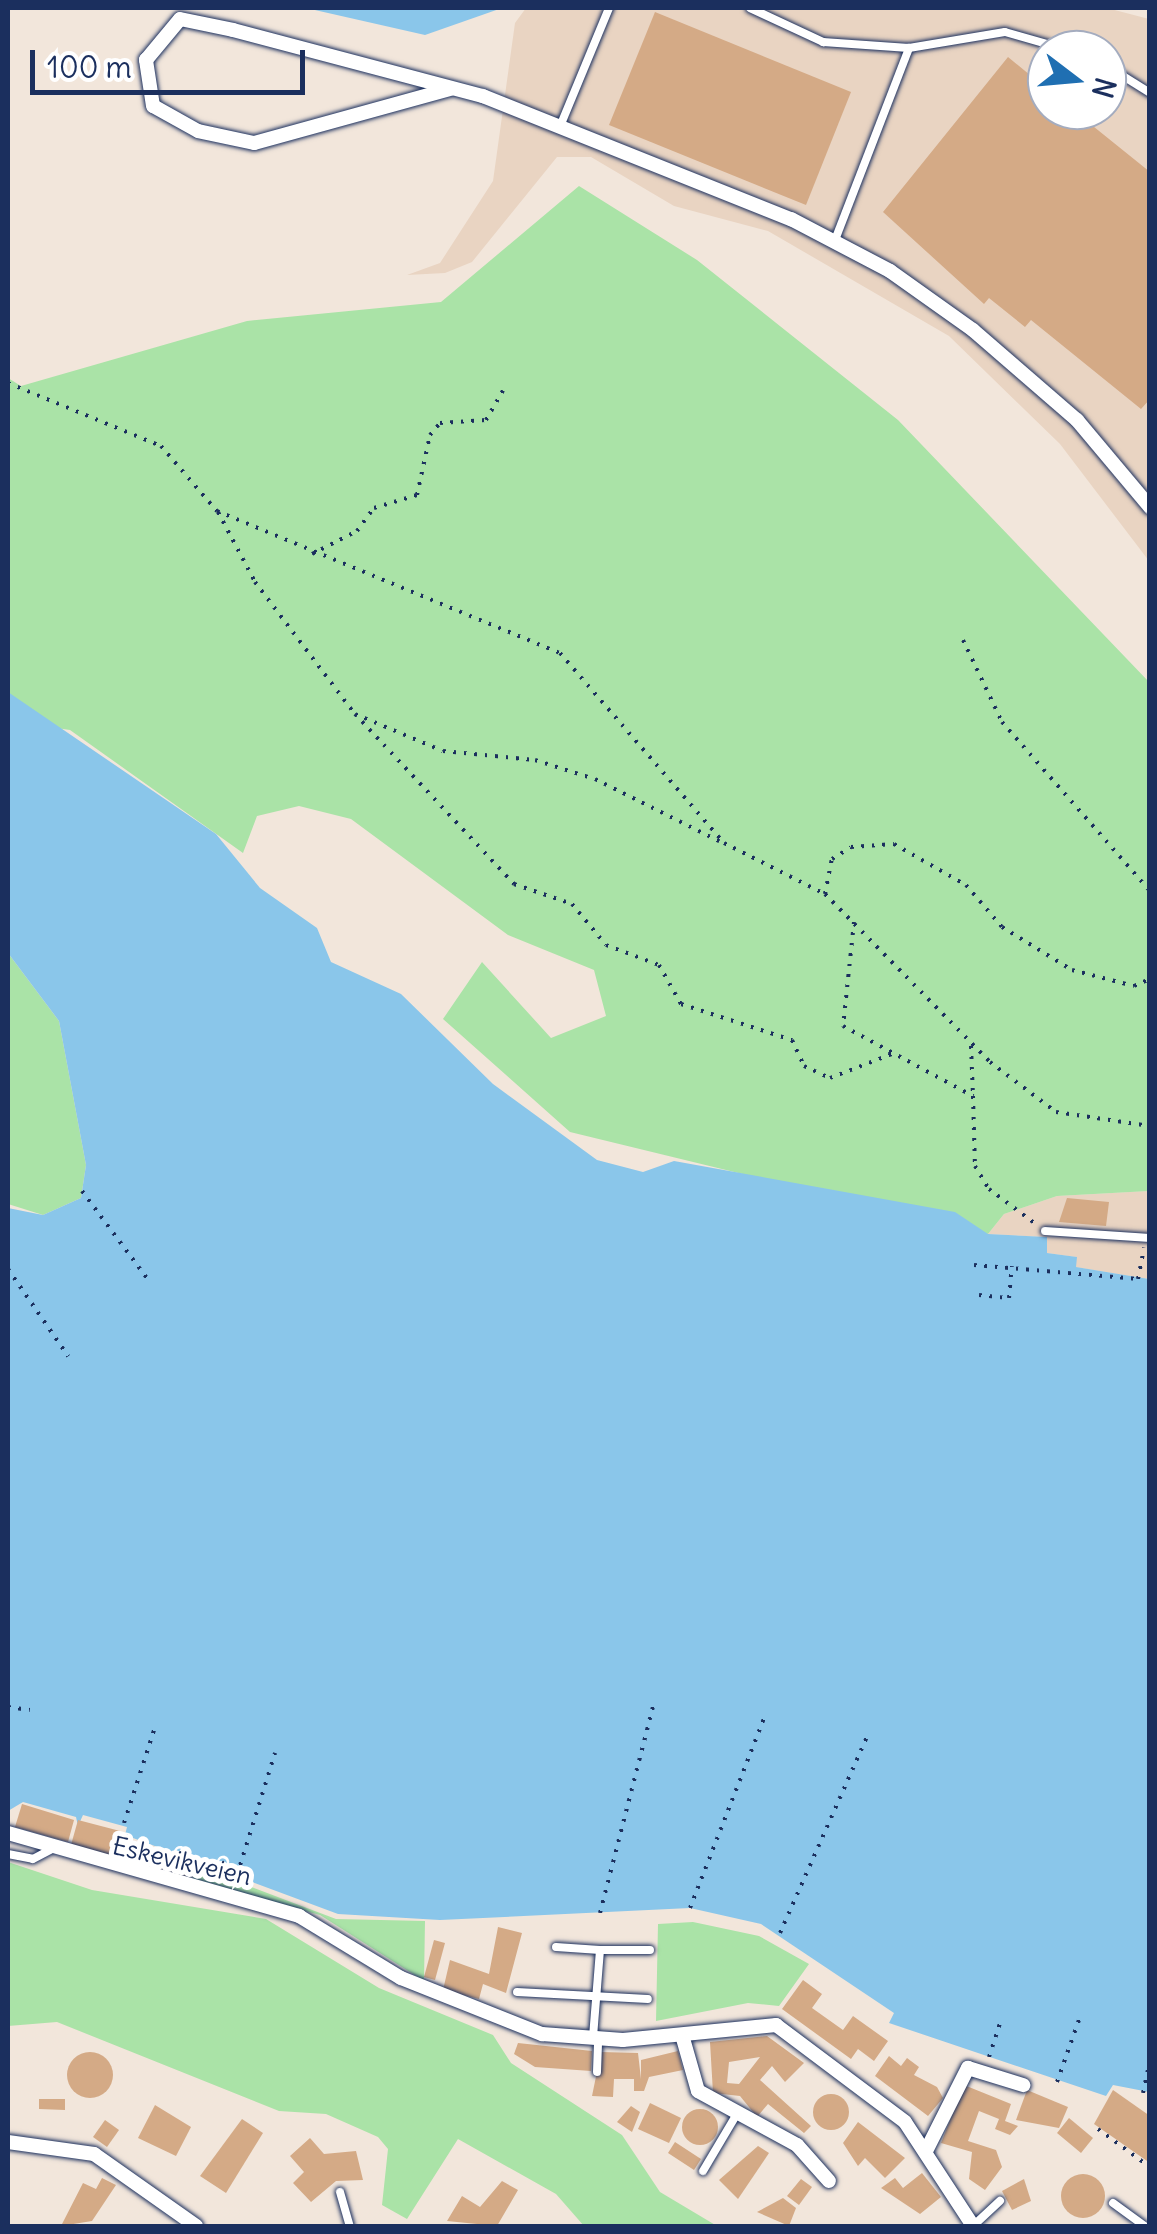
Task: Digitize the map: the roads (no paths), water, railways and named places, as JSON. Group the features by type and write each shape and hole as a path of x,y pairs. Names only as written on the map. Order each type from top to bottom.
{"street":[{"path":"450,89 254,144 198,131 153,106 146,60 180,19 450,89 561,124 836,240 1035,380 1150,507"},
{"name":"Eskevikveien","path":"8,1834 262,1903 508,2025 595,2037 682,2035 776,2025 876,2097 926,2148 973,2226"},
{"path":"682,2035 698,2092 798,2145 829,2181"},
{"path":"926,2148 968,2068 1023,2086"},
{"path":"8,2142 94,2154 196,2226"}],"lane":[{"path":"561,124 609,8"},
{"path":"750,8 822,42 909,48 1004,32 1027,38"},
{"path":"836,240 909,48"},
{"path":"1127,79 1150,93"},
{"path":"1045,1231 1148,1238"},
{"path":"8,1854 33,1859 52,1849"},
{"path":"556,1947 650,1950"},
{"path":"596,2072 600,1950"},
{"path":"517,1992 648,1999"},
{"path":"703,2172 738,2112"},
{"path":"340,2192 350,2226"},
{"path":"973,2226 1000,2201"},
{"path":"1113,2203 1145,2226"}],"water":[{"path":"306,8 502,8 425,35"},
{"path":"8,692 216,834 260,888 317,928 331,962 401,994 493,1084 597,1160 643,1172 674,1161 955,1212 988,1234 1047,1237 1047,1253 1077,1257 1076,1267 1149,1279 1149,2092 1113,2085 1106,2096 889,2023 894,2013 761,1924 690,1908 440,1920 338,1914 125,1835 127,1827 83,1815 78,1826 76,1817 23,1802 8,1811 8,1208 43,1215 81,1198 86,1165 59,1021 8,953"}]}
